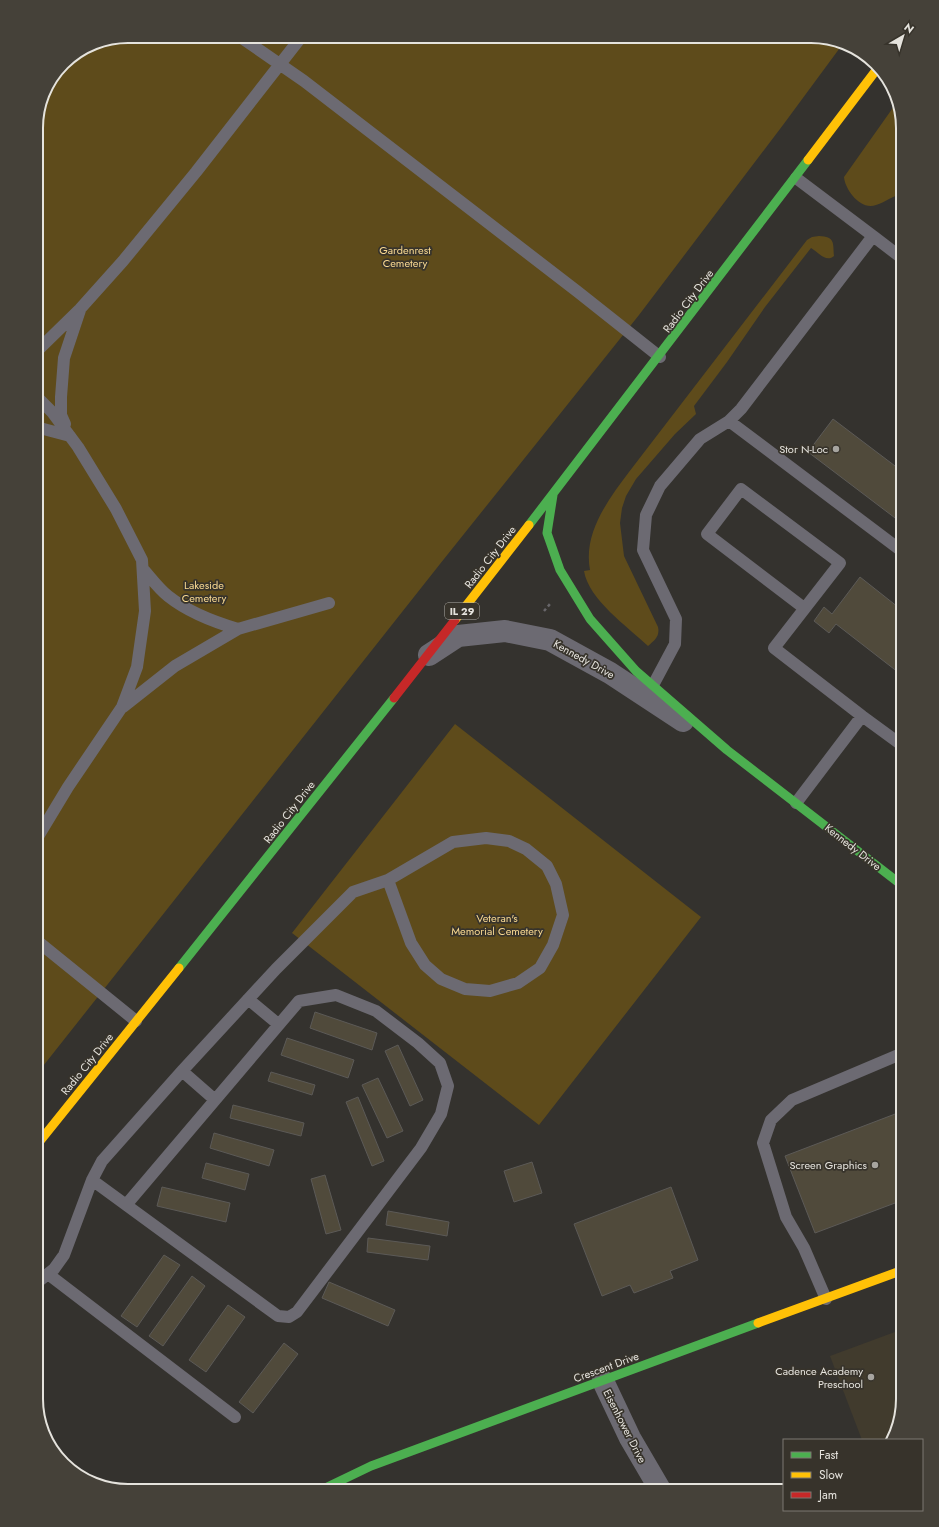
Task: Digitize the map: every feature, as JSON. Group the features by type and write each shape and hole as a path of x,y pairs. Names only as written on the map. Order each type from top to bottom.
{"main road":[{"name":"Radio City Drive","path":"43,1137 292,828 553,495 660,357 875,72"},
{"name":"Kennedy Drive","path":"553,495 547,533 560,570 590,619 636,672 649,691"},
{"name":"Kennedy Drive","path":"727,750 896,881"},
{"name":"Crescent Drive","path":"333,1484 371,1466 896,1273"}],"street":[{"name":"Kennedy Drive","path":"427,656 458,636 505,631 550,640 610,673 649,691 727,750"},
{"name":"Eisenhower Drive","path":"602,1381 630,1438 657,1484"}],"lane":[{"path":"248,43 304,81 572,287 660,357"},
{"path":"43,345 80,309 123,261 196,172 296,43"},
{"path":"796,178 896,254"},
{"path":"649,691 675,644 676,619 642,550 646,516 660,486 700,439 728,421 741,409 873,236"},
{"path":"70,436 61,415 64,358 80,309"},
{"path":"43,403 52,412 70,436 116,510 142,560 145,610 137,666 122,707 68,787 43,828"},
{"path":"728,421 896,547"},
{"path":"43,429 70,436"},
{"path":"804,608 707,534 741,489 840,563 774,648 896,741"},
{"path":"143,569 168,596 192,612 221,624 238,629"},
{"path":"122,707 176,666 238,629 329,602"},
{"path":"796,803 862,716"},
{"path":"43,1278 54,1269 64,1255 92,1180 102,1161 248,999 353,892 388,880 453,842 486,838 509,841 526,849 547,866 556,884 563,915 553,945 540,968 518,983 490,991 465,989 441,980 424,965 411,943 388,880"},
{"path":"43,946 136,1021"},
{"path":"92,1180 278,1316 289,1317 297,1312 421,1148 441,1114 448,1086 440,1064 418,1043 376,1011 336,995 299,1001 126,1204"},
{"path":"248,999 278,1024"},
{"path":"826,1299 804,1248 786,1217 763,1143 771,1120 792,1100 896,1056"},
{"path":"182,1071 214,1099"},
{"path":"48,1274 235,1417"}],"path":[{"path":"544,611 551,604"}],"shaded area":[{"name":"Cadence Academy Preschool","path":"896,1332 896,1404 891,1426 886,1439 862,1439 830,1356"}],"green space":[{"name":"Gardenrest Cemetery","path":"128,43 816,43 839,49 639,315 43,1066 43,123 49,96 64,72 86,54 106,46"},
{"path":"893,108 896,123 896,196 876,205 865,205 855,198 847,188 844,177"},
{"path":"819,236 831,239 834,256 831,258 825,258 811,248 765,307 694,406 696,414 675,434 636,479 626,496 622,508 620,523 624,556 658,627 658,635 648,646 610,612 593,592 587,582 584,571 590,570 590,543 599,518 613,494 629,472 807,240 812,237"},
{"name":"Veteran's Memorial Cemetery","path":"455,724 701,917 539,1125 292,933"}],"building":[{"path":"833,419 896,467 896,519 808,452"},
{"path":"860,577 896,605 896,671 836,624 829,633 814,621 824,607 832,614"},
{"path":"315,1012 377,1033 372,1050 310,1028"},
{"path":"287,1038 354,1060 348,1078 281,1055"},
{"path":"398,1045 423,1100 410,1106 385,1051"},
{"path":"271,1072 315,1085 312,1095 268,1081"},
{"path":"378,1078 403,1131 387,1138 362,1085"},
{"path":"358,1097 384,1161 372,1166 346,1102"},
{"path":"233,1105 304,1123 301,1136 230,1118"},
{"path":"896,1114 896,1203 815,1233 785,1156"},
{"path":"214,1133 274,1150 269,1166 210,1148"},
{"path":"532,1162 542,1193 514,1202 504,1171"},
{"path":"206,1163 249,1174 245,1190 202,1178"},
{"path":"325,1175 341,1230 326,1234 311,1179"},
{"path":"162,1187 230,1203 226,1222 157,1206"},
{"path":"671,1187 698,1260 670,1271 673,1278 634,1293 630,1285 602,1296 574,1224"},
{"path":"388,1211 449,1222 447,1236 386,1225"},
{"path":"368,1238 430,1246 428,1260 367,1252"},
{"path":"164,1255 180,1265 137,1327 121,1316"},
{"path":"192,1276 205,1286 163,1346 149,1336"},
{"path":"329,1282 395,1310 388,1326 322,1298"},
{"path":"228,1305 245,1317 206,1372 189,1360"},
{"path":"284,1343 298,1354 253,1413 239,1402"}],"traffic: fast":[{"path":"529,525 808,160"},
{"path":"553,495 547,533 560,570 590,619 636,671 727,750 896,881"},
{"path":"179,968 394,698"},
{"path":"334,1484 371,1466 758,1323"}],"traffic: slow":[{"path":"808,160 875,72"},
{"path":"455,620 529,525"},
{"path":"43,1137 179,968"},
{"path":"758,1323 896,1273"}],"traffic: jam":[{"path":"394,698 455,620"}],"place":[{"name":"Stor N-Loc","path":"836,449"},
{"name":"Screen Graphics","path":"875,1165"},
{"name":"Cadence Academy Preschool","path":"871,1377"}],"park label":[{"name":"Lakeside Cemetery","path":"204,591"}]}
